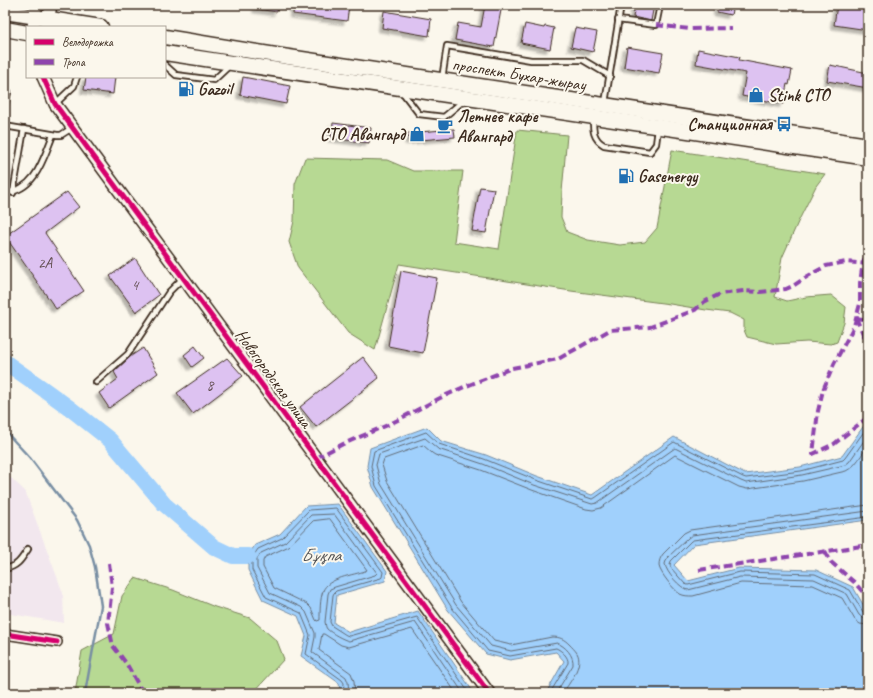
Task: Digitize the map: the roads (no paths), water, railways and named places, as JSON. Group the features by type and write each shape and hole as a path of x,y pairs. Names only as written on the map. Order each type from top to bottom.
{"main road":[{"path":"5,12 49,17 96,26"},
{"path":"5,29 26,33"},
{"name":"проспект Бухар-жырау","path":"166,37 282,56 441,87 604,105 868,145"},
{"name":"проспект Бухар-жырау","path":"166,53 399,88 441,87 466,98 868,158"}],"street":[{"name":"Новогородская улица","path":"43,78 55,104 72,128 489,693"},
{"path":"5,634 57,642"}],"lane":[{"path":"604,105 621,5"},
{"path":"618,20 656,25 660,5"},
{"path":"441,87 447,46 531,60 583,60 610,76"},
{"path":"166,66 176,75 214,80 232,63"},
{"path":"55,104 74,86 77,78"},
{"path":"399,88 419,114 444,117 466,98"},
{"path":"5,105 8,92"},
{"path":"593,117 593,131 595,137 600,143 612,147 650,152 656,144 658,127"},
{"path":"5,126 53,135 61,135 72,128"},
{"path":"12,193 24,129"},
{"path":"5,194 20,190 37,174 53,135"},
{"path":"96,382 128,354 169,292 183,278"},
{"path":"5,569 13,567 19,563 28,549"}],"water":[{"path":"868,420 868,520 694,544 674,565 688,581 739,568 816,570 853,587 868,613 868,693 546,693 564,661 556,652 510,660 486,654 448,610 373,487 367,466 370,448 427,427 441,441 486,455 537,476 592,495 674,437 745,474 800,467 842,456"},
{"name":"Бұқпа","path":"338,504 387,571 385,581 337,595 334,623 349,632 418,611 474,693 340,693 339,683 301,656 306,636 298,616 263,600 248,570 248,556 255,545 280,534 306,506"}],"waterway":[{"name":"Бұқпа","path":"5,362 71,409 110,440 164,504 214,547 233,556 248,556"},
{"path":"5,431 30,458 77,520 89,545 95,567 101,606 85,693"}],"place":[{"name":"Gazoil","path":"186,89"},
{"name":"Stink СТО","path":"756,95"},
{"name":"Станционная","path":"784,124"},
{"name":"Летнее кафе Авангард","path":"445,126"},
{"name":"СТО Авангард","path":"417,134"},
{"name":"Gasenergy","path":"626,176"}]}
